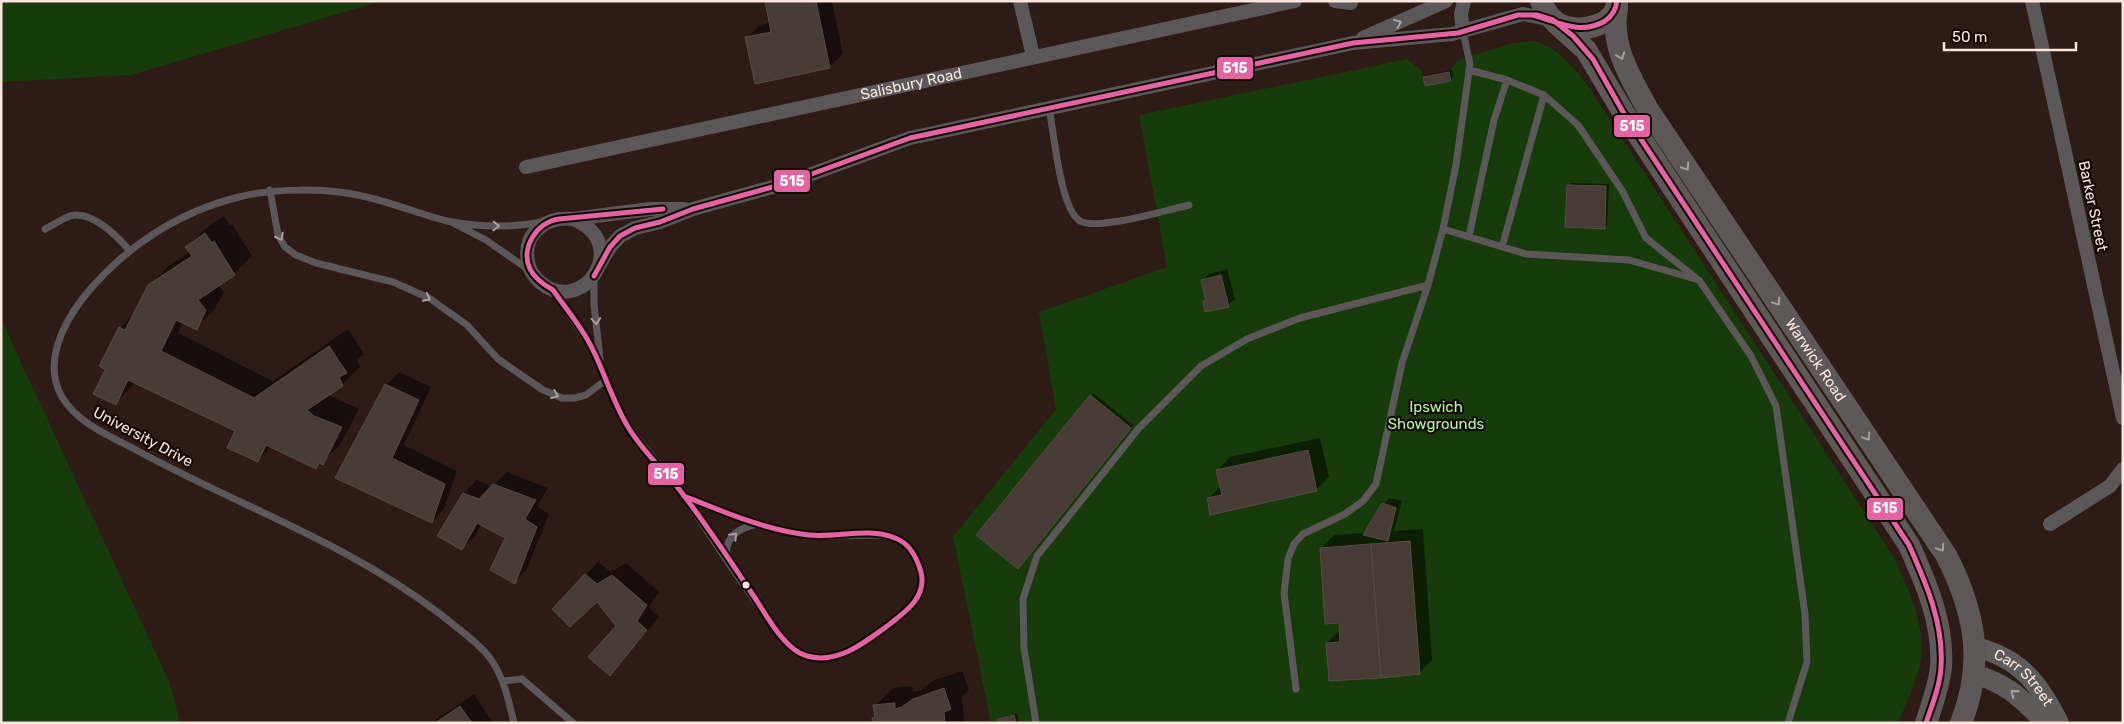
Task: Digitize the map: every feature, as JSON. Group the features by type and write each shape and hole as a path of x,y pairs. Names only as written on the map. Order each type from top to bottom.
{"main road":[{"path":"1550,15 1572,28 1588,28 1607,19 1618,4"},
{"name":"Warwick Road","path":"1618,4 1615,32 1619,50 1643,101 1946,555 1960,583 1971,620 1975,647 1974,674 1961,723"},
{"name":"Warwick Road","path":"1550,15 1593,58 1623,112 1901,531 1924,578 1936,618 1941,655 1938,684 1926,723"},
{"path":"1941,655 1975,647"},
{"name":"Carr Street","path":"1975,647 1995,653 2022,669 2040,689 2059,723"},
{"path":"1941,655 1974,674"},
{"name":"Carr Street","path":"1974,674 2011,689 2046,723"}],"street":[{"path":"1020,1 1033,56"},
{"name":"Salisbury Road","path":"526,167 1033,56 1295,1"},
{"path":"1335,1 1352,2"},
{"path":"1353,43 1446,1"},
{"path":"1463,32 1461,18 1464,1"},
{"name":"Barker Street","path":"2032,1 2123,418"},
{"path":"693,210 650,209 548,221 538,228 531,238 527,250 531,272 537,279 553,290 576,290 585,285 597,270 610,247 627,232 693,210 787,184 910,138 1353,43 1446,35 1463,32 1518,15 1550,15"},
{"path":"573,219 591,229 598,239 601,253 597,270"},
{"path":"2050,524 2110,486 2123,469"}],"lane":[{"path":"1296,689 1284,592 1288,558 1294,544 1303,534 1345,514 1362,501 1376,484 1402,363 1428,285 1443,229 1459,144 1469,70 1470,60 1463,32"},
{"path":"1469,70 1507,80 1544,95 1578,125 1623,192 1646,238 1699,280 1751,356 1776,406 1805,614 1807,662 1788,723"},
{"path":"1468,236 1494,120 1507,80"},
{"path":"1502,247 1544,95"},
{"path":"1049,108 1063,191 1069,208 1080,221 1097,225 1188,205"},
{"path":"270,190 278,235 285,247 296,256 316,263 393,282 429,298 467,325 498,359 543,390 562,398 575,398 586,395 606,380"},
{"name":"University Drive","path":"514,723 503,681 486,653 465,634 425,603 363,562 287,523 156,461 83,421 62,396 56,381 56,350 63,329 74,309 95,282 145,239 176,220 202,208 237,197 270,190 360,195 447,221 486,240 531,272"},
{"path":"45,229 72,215 86,217 107,228 130,251"},
{"name":"University Drive","path":"447,221 496,226 527,225 548,221"},
{"path":"1443,229 1526,254 1629,260 1699,280"},
{"path":"597,270 594,304 601,366"},
{"path":"1036,723 1024,648 1023,599 1037,556 1139,428 1201,366 1247,339 1300,318 1428,285"},
{"path":"553,290 583,331 601,366 620,412 633,433 684,496 780,636 791,647 804,655 818,658 840,655 851,651 906,612 920,592 922,577 918,561 908,546 896,538 881,535 828,536 794,533 758,524 684,496"},
{"path":"728,560 727,543 731,537 741,529 758,524"},
{"path":"503,681 522,679 573,723"}],"green space":[{"path":"1,1 382,1 131,75 1,82"},
{"name":"Ipswich Showgrounds","path":"1534,41 1558,53 1575,69 1586,83 1894,558 1916,612 1921,640 1919,669 1898,723 991,723 953,537 1056,409 1039,312 1167,267 1139,115 1407,59 1422,71 1423,77 1449,72 1458,60 1513,43"},
{"path":"1,319 170,684 180,723 1,723"}],"building":[{"path":"765,1 816,1 830,68 755,84 745,37 771,32"},
{"path":"1449,72 1451,81 1425,86 1423,77"},
{"path":"1567,185 1606,186 1605,229 1565,227"},
{"path":"205,233 212,243 214,241 235,275 198,300 206,310 197,330 176,320 161,351 254,398 329,346 347,373 339,377 343,386 307,410 314,416 342,427 323,465 319,463 316,469 266,445 258,462 227,448 235,431 128,380 116,405 93,394 105,370 99,366 119,327 125,330 148,285 192,256 185,247"},
{"path":"1221,275 1229,307 1205,312 1203,301 1206,301 1201,280"},
{"path":"385,384 419,400 392,458 445,484 432,523 335,478"},
{"path":"1090,395 1131,428 1018,569 976,535"},
{"path":"1308,450 1317,491 1210,515 1207,498 1222,495 1216,470"},
{"path":"493,484 536,500 525,519 537,527 515,584 490,570 505,538 477,523 462,550 437,536 463,493 479,499"},
{"path":"1382,503 1396,508 1388,541 1363,535"},
{"path":"1410,541 1420,674 1381,678 1371,544"},
{"path":"1371,544 1381,678 1329,681 1326,643 1340,642 1339,623 1325,624 1320,548"},
{"path":"585,574 597,584 612,575 647,605 637,621 647,630 610,676 588,657 616,626 597,602 570,627 552,609"},
{"path":"944,688 951,709 944,712 945,723 873,723 872,718 875,718 873,705 895,703 895,709 902,707 913,699"},
{"path":"460,706 472,723 435,723"},
{"path":"1014,715 1016,723 998,723 997,719"}],"transit line":[{"name":"515","path":"1532,15 1568,26 1587,27 1605,21 1612,15 1617,1"},
{"name":"515","path":"594,276 610,247 620,236 635,228 660,222 693,209 787,183 910,138 1353,43 1458,33 1518,15 1537,15 1553,20 1573,36 1593,59 1623,112 1909,545 1922,574 1940,635 1941,667 1939,681 1926,723"},
{"name":"515","path":"553,290 534,276 527,261 527,253 532,237 544,225 559,219 663,209"},
{"name":"515","path":"553,290 588,340 618,408 633,435 688,501 776,630 791,647 807,656 819,658 830,657 852,650 903,614 918,596 922,581 921,572 912,552 900,540 874,533 819,536 793,533 745,520 684,496"}]}
